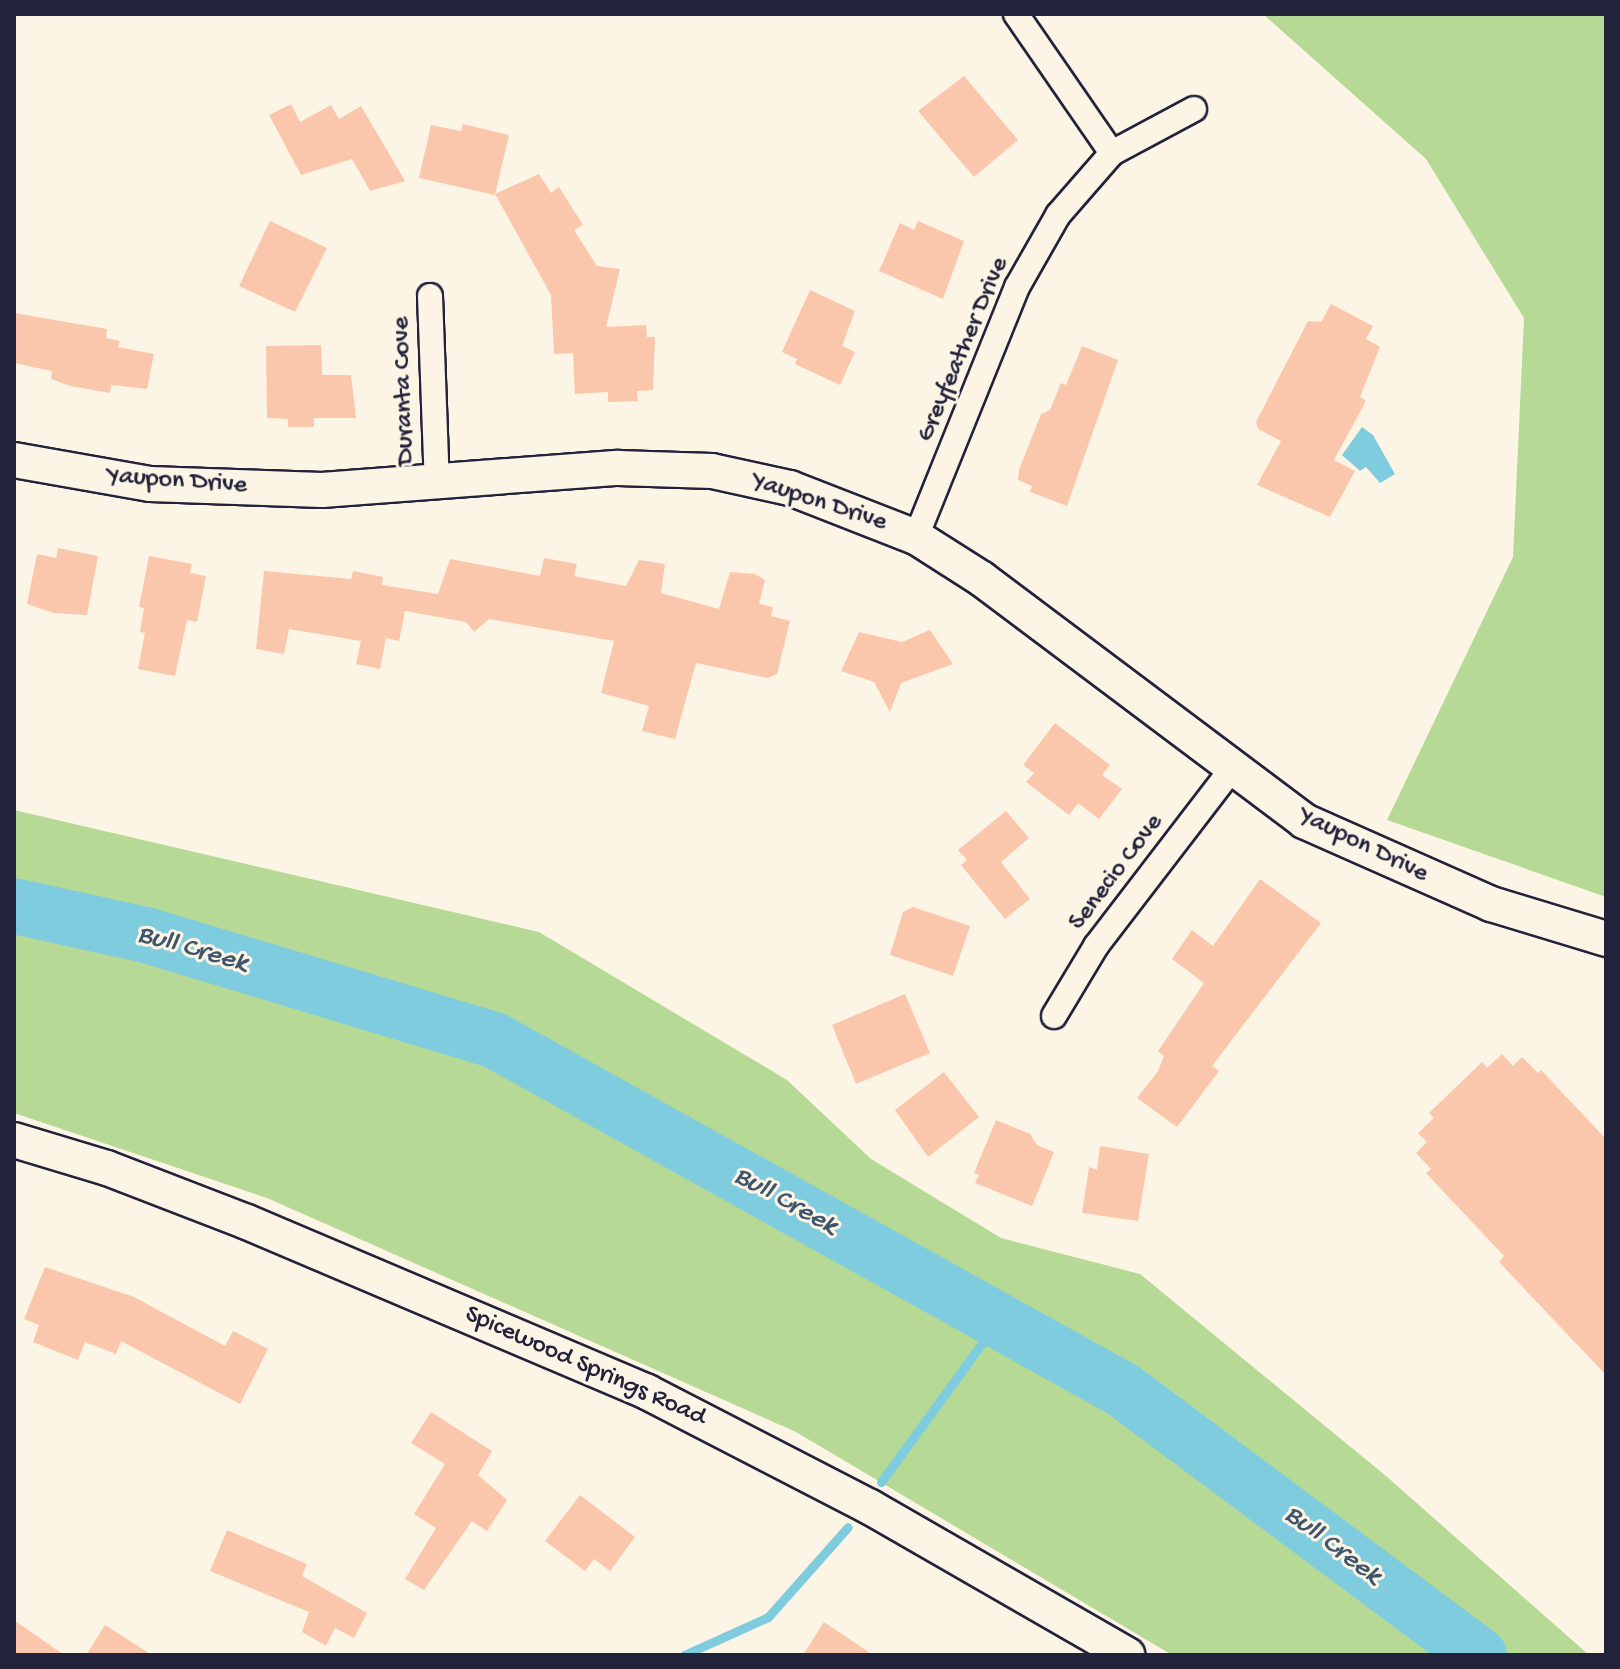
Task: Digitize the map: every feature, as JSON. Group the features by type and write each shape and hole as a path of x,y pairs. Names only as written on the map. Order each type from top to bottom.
{"street":[{"path":"1016,14 1112,153"},
{"name":"Greyfeather Drive","path":"916,537 1017,287 1058,215 1112,153 1194,109"},
{"name":"Duranta Cove","path":"430,296 437,483"},
{"name":"Yaupon Drive","path":"14,460 150,484 322,490 618,468 712,471 835,503 916,537 982,579 1304,821 1491,904 1606,939"},
{"name":"Senecio Cove","path":"1054,1016 1096,946 1232,769"},
{"name":"Spicewood Springs Road","path":"14,1140 107,1168 247,1222 647,1392 870,1507 1127,1655"}],"green space":[{"path":"1263,14 1606,14 1606,897 1387,820 1513,557 1524,318 1426,159"},
{"path":"14,810 539,932 787,1080 871,1159 1001,1238 1140,1274 1386,1476 1589,1655 1172,1655 796,1432 267,1198 14,1113"}],"water":[{"path":"1362,427 1373,435 1395,474 1380,483 1366,467 1360,471 1342,455"}],"building":[{"path":"964,76 1018,140 974,177 918,111"},
{"path":"291,104 300,122 331,105 339,119 361,106 405,181 370,191 352,159 301,175 269,115"},
{"path":"463,124 509,135 495,195 419,178 431,125 461,131"},
{"path":"539,174 551,193 559,187 583,225 574,230 597,266 620,269 606,327 646,325 647,337 655,337 653,390 637,391 638,401 608,402 608,392 575,394 573,353 554,354 551,295 495,194"},
{"path":"270,221 327,248 295,312 239,286"},
{"path":"918,221 964,241 943,299 879,271 900,223 914,230"},
{"path":"810,290 855,311 842,346 855,352 840,385 795,364 797,359 782,352"},
{"path":"1331,304 1373,326 1366,339 1380,347 1360,397 1366,401 1334,460 1355,471 1330,517 1257,485 1281,441 1258,429 1256,422 1308,321 1321,322"},
{"path":"14,313 107,329 106,338 120,341 118,347 154,354 147,389 111,385 110,393 70,386 51,379 52,371 14,363"},
{"path":"321,345 322,375 351,375 356,418 314,418 314,427 288,427 288,419 267,418 266,346"},
{"path":"1082,346 1118,360 1067,506 1030,492 1032,486 1018,480 1041,414 1050,410 1061,383 1066,385"},
{"path":"58,548 98,556 87,615 54,613 27,604 37,554 56,558"},
{"path":"149,556 192,564 190,573 206,576 197,622 187,620 175,676 138,669 145,633 140,632 144,608 139,607"},
{"path":"544,558 577,564 574,576 626,586 639,560 665,564 661,593 719,609 730,572 755,574 765,580 759,604 773,607 771,616 790,621 777,674 768,678 696,663 675,739 642,731 649,706 601,693 614,641 489,619 474,632 466,622 405,611 399,641 386,638 380,669 356,664 361,641 289,629 284,654 256,649 264,571 351,579 353,571 383,577 382,585 438,594 450,559 540,576"},
{"path":"930,630 953,664 901,683 890,712 874,682 841,671 859,632 902,642"},
{"path":"1055,723 1110,765 1102,775 1122,789 1099,819 1078,803 1069,815 1026,782 1034,773 1023,765"},
{"path":"1006,811 1029,838 1001,862 1030,899 1005,919 961,865 967,860 958,850"},
{"path":"1260,879 1321,923 1212,1066 1219,1071 1177,1127 1137,1098 1158,1071 1164,1056 1158,1051 1204,983 1172,959 1192,930 1213,946"},
{"path":"913,907 970,926 953,976 890,955 903,912"},
{"path":"905,994 930,1053 856,1084 832,1025"},
{"path":"1502,1054 1513,1066 1522,1057 1538,1073 1541,1070 1606,1139 1606,1375 1499,1262 1504,1256 1426,1173 1431,1169 1416,1153 1427,1142 1418,1133 1434,1118 1429,1113 1482,1062 1487,1068"},
{"path":"944,1072 979,1117 928,1157 895,1110"},
{"path":"996,1120 1030,1134 1037,1145 1054,1152 1032,1206 975,1183 979,1175 974,1173"},
{"path":"1100,1146 1149,1154 1138,1221 1082,1213 1089,1167 1097,1170"},
{"path":"45,1267 134,1297 225,1346 233,1331 268,1349 240,1404 121,1341 116,1354 85,1342 78,1360 33,1342 39,1325 24,1319"},
{"path":"431,1412 492,1451 478,1475 507,1500 487,1531 472,1521 424,1590 405,1579 436,1528 414,1514 445,1464 411,1443"},
{"path":"580,1495 635,1537 610,1571 594,1559 585,1571 545,1541"},
{"path":"227,1530 307,1564 302,1576 367,1613 354,1638 335,1628 326,1646 302,1632 309,1612 210,1571"},
{"path":"14,1620 64,1655 14,1655"},
{"path":"824,1622 873,1655 803,1655"},
{"path":"105,1625 152,1655 86,1655"}],"waterway":[{"name":"Bull Creek","path":"14,906 146,935 494,1040 1123,1390 1479,1655"},
{"path":"881,1482 998,1321"},
{"path":"684,1655 768,1617 848,1527"}]}
